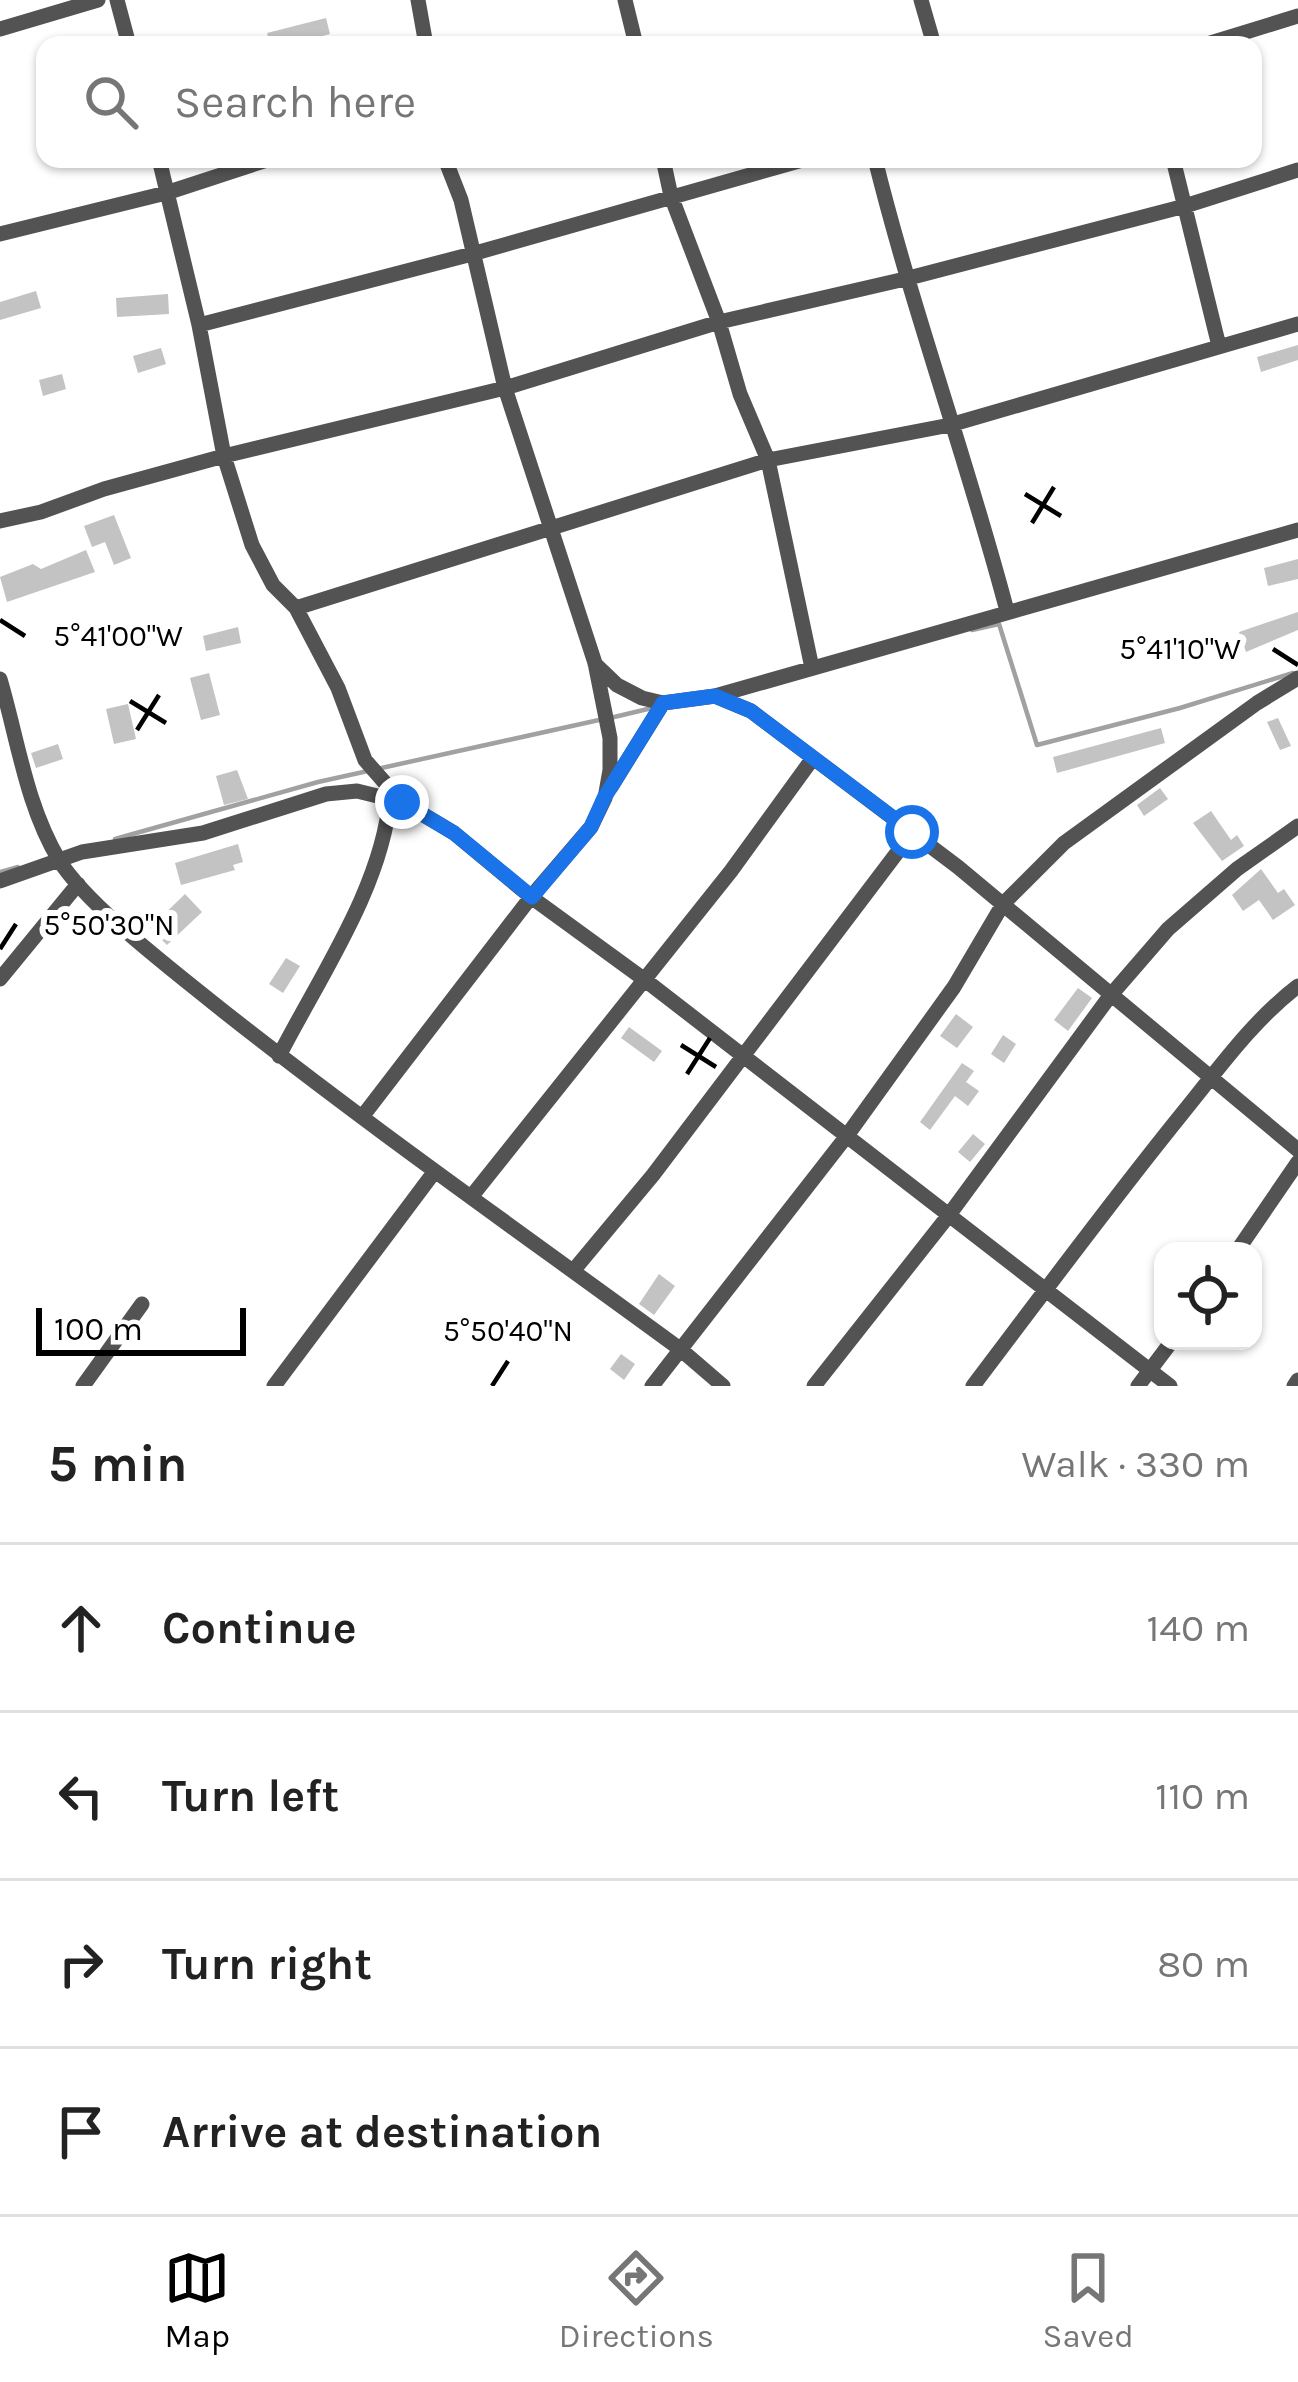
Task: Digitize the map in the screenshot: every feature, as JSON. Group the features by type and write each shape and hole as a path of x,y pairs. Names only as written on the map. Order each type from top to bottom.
{"street":[{"path":"0,29 98,0"},
{"path":"117,0 127,36"},
{"path":"418,0 424,36"},
{"path":"625,0 634,36"},
{"path":"921,0 931,36"},
{"path":"1233,36 1298,16"},
{"path":"161,168 199,325 224,456 252,545 273,585 296,608 338,688 365,760 396,800"},
{"path":"0,234 166,193 242,168"},
{"path":"449,168 461,200 505,388 595,663 610,737 604,798"},
{"path":"665,168 740,394 768,460 812,668"},
{"path":"199,325 773,168"},
{"path":"877,168 905,279 1007,611"},
{"path":"1175,168 1220,346"},
{"path":"0,520 224,456 505,388 718,322 1185,206 1298,170"},
{"path":"296,608 768,460 950,425 1298,324"},
{"path":"595,663 617,685 642,698 663,703 715,696 1298,530"},
{"path":"652,1386 846,1137 954,987 1003,904 1064,843 1298,678"},
{"path":"0,679 25,780 58,860 77,884 166,965 279,1056 680,1348 723,1386"},
{"path":"715,696 751,711 912,832 1298,1150"},
{"path":"362,1117 591,827 663,703"},
{"path":"471,1197 645,980 813,758"},
{"path":"0,880 82,852 222,829 326,794 357,791 396,800 454,833 1170,1386"},
{"path":"279,1056 375,868 396,800"},
{"path":"814,1386 949,1215 1110,996 1168,929 1237,869 1298,826"},
{"path":"573,1271 743,1058 912,832"},
{"path":"0,979 77,884"},
{"path":"973,1386 1210,1078 1275,1004 1298,986"},
{"path":"1243,1242 1298,1162"},
{"path":"274,1386 434,1171"},
{"path":"82,1386 142,1304"},
{"path":"1138,1386 1165,1350"}],"building":[{"path":"326,18 330,34 268,36"},
{"path":"36,291 41,308 0,320 0,302"},
{"path":"168,294 169,314 117,317 116,298"},
{"path":"1298,345 1298,360 1261,372 1257,357"},
{"path":"161,348 166,364 138,373 133,356"},
{"path":"62,374 66,389 43,396 39,380"},
{"path":"114,515 131,558 114,565 105,542 92,547 84,526"},
{"path":"86,550 95,572 7,602 0,577 33,564 41,569"},
{"path":"1298,559 1298,579 1268,586 1264,568"},
{"path":"1298,612 1298,630 1246,652 1239,632"},
{"path":"238,627 241,643 206,651 203,636"},
{"path":"209,673 220,715 201,720 190,678"},
{"path":"128,704 136,739 114,744 106,709"},
{"path":"1278,718 1291,746 1280,750 1267,722"},
{"path":"1161,728 1165,743 1057,773 1053,757"},
{"path":"58,744 63,759 36,768 31,753"},
{"path":"237,770 248,799 224,805 216,776"},
{"path":"1160,788 1168,799 1144,816 1137,805"},
{"path":"1211,811 1231,840 1237,835 1244,846 1222,861 1193,823"},
{"path":"238,844 243,862 233,865 235,870 181,885 175,863"},
{"path":"1261,869 1278,893 1284,889 1295,905 1273,920 1259,900 1243,911 1232,895"},
{"path":"185,894 202,912 167,945 150,928"},
{"path":"286,958 300,966 283,993 269,984"},
{"path":"1078,988 1092,998 1068,1031 1054,1020"},
{"path":"956,1014 973,1027 957,1048 940,1036"},
{"path":"629,1027 662,1051 654,1062 621,1038"},
{"path":"1003,1035 1016,1044 1004,1063 991,1054"},
{"path":"962,1063 974,1071 966,1082 979,1091 968,1106 955,1096 930,1130 920,1122"},
{"path":"973,1134 985,1144 970,1162 958,1152"},
{"path":"659,1274 675,1286 654,1315 639,1304"},
{"path":"621,1354 635,1364 624,1380 610,1369"}],"waterway":[{"path":"972,630 999,624 1037,745 1293,673"},
{"path":"610,718 652,708"},
{"path":"115,839 318,782 599,720"},
{"path":"0,872 18,867"}],"route":[{"path":"402,802 454,833 532,897 591,827 663,703 715,696 751,711 912,832"}]}
